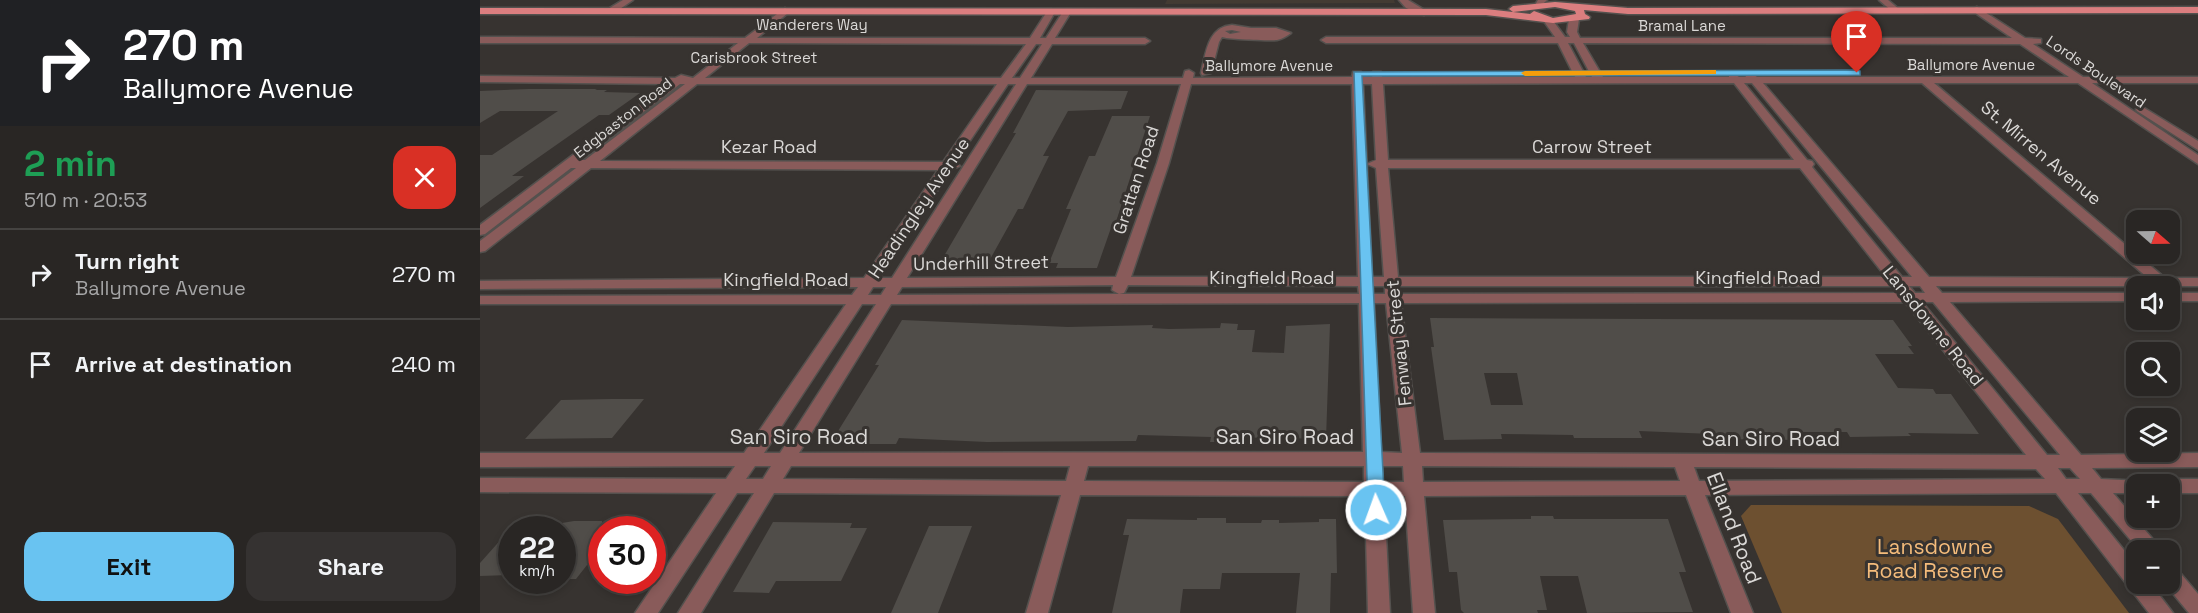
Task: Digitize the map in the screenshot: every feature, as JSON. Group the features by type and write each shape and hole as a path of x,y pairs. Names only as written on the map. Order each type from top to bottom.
{"main road":[{"path":"1486,12 1539,4 1566,4 1628,11 2198,10"},
{"path":"1539,4 1532,13 1545,19"},
{"path":"1566,4 1582,13 1575,19"},
{"path":"480,11 1486,12 1545,19 1575,19 1628,11"}],"street":[{"path":"611,11 629,0"},
{"path":"1882,0 1896,10"},
{"path":"1404,2 1424,12"},
{"name":"Lords Boulevard","path":"1977,10 2068,72 2083,76"},
{"name":"Lords Boulevard","path":"1990,10 2038,41 2083,76 2196,153"},
{"name":"Edgbaston Road","path":"501,223 521,216 588,164 731,40 769,11"},
{"name":"Edgbaston Road","path":"480,248 501,223 568,164 687,78 705,73 785,11"},
{"name":"Headingley Avenue","path":"689,613 1026,77 1051,12"},
{"name":"Headingley Avenue","path":"646,613 1007,77 1067,12"},
{"path":"1233,27 1234,12"},
{"path":"1545,19 1561,42 1579,77"},
{"path":"1575,19 1572,32 1597,77"},
{"path":"1206,73 1214,41 1222,29 1233,27 1244,33 1229,37 1220,34"},
{"name":"Wanderers Way","path":"480,40 1144,41"},
{"name":"Bramal Lane","path":"1326,40 2038,41"},
{"name":"Ballymore Avenue","path":"1921,77 2068,72"},
{"name":"Ballymore Avenue","path":"1026,77 1921,77 2083,76 2198,72"},
{"name":"Carisbrook Street","path":"705,73 1007,77"},
{"name":"Ballymore Avenue","path":"1188,77 1206,73 1357,77"},
{"name":"Carisbrook Street","path":"481,75 687,78 1026,77"},
{"name":"Lansdowne Road","path":"1742,76 1802,164 2064,487 2126,567"},
{"name":"Lansdowne Road","path":"1742,76 1823,164 2142,540"},
{"name":"Ballymore Avenue","path":"2083,76 2098,80 2198,80"},
{"name":"Grattan Road","path":"1116,298 1162,163 1188,77"},
{"name":"Fenway Street","path":"1357,77 1365,289 1375,459 1379,613"},
{"name":"Fenway Street","path":"1377,77 1382,164 1412,459 1424,613"},
{"name":"St. Mirren Avenue","path":"1921,77 2153,276"},
{"name":"Lords Boulevard","path":"2098,80 2196,153"},
{"name":"Kezar Road","path":"568,164 969,166"},
{"name":"Carrow Street","path":"1362,164 1823,164"},
{"path":"480,227 501,223"},
{"name":"Kingfield Road","path":"1122,281 1365,289 1897,282 2126,289"},
{"name":"Underhill Street","path":"480,285 1122,281"},
{"name":"Kingfield Road","path":"2180,287 2198,282"},
{"name":"Kingfield Road","path":"480,300 1116,298 1365,289"},
{"name":"Kingfield Road","path":"1393,289 1909,297 2126,297"},
{"name":"Kingfield Road","path":"2180,293 2198,297"},
{"path":"1037,613 1081,459"},
{"name":"San Siro Road","path":"480,460 1412,459 2043,462 2198,460"},
{"name":"Elland Road","path":"1682,461 1742,613"},
{"path":"480,485 1376,489 2126,486"},
{"path":"2180,486 2198,486"},
{"path":"2180,587 2198,609"},
{"path":"2147,594 2162,613"}],"shaded area":[{"path":"1167,0 1394,0 1395,3 1165,4"}],"green space":[{"name":"Lansdowne Road Reserve","path":"1751,505 2029,506 2058,519 2129,613 1782,613 1741,516"}],"building":[{"path":"597,89 595,90 607,90 604,92 640,93 609,115 599,115 512,176 524,176 480,208 480,155 492,155 558,111 500,111 480,123 480,91"},
{"path":"1036,90 1128,91 1121,109 1068,111 1043,156 1049,156 1023,209 1018,209 988,263 980,263 978,268 937,268 1016,133 1013,133"},
{"path":"1112,116 1150,116 1115,225 1112,225 1097,268 1056,268 1058,263 1049,263 1071,209 1066,209 1089,156 1095,156"},
{"path":"1430,318 1893,320 1912,346 1908,346 1914,354 1875,354 1898,388 1933,389 1936,394 1951,394 1979,434 1908,433 1911,436 1850,437 1847,432 1794,432 1797,440 1714,439 1712,434 1639,431 1642,438 1574,438 1573,435 1501,434 1502,439 1444,440 1431,347 1434,347","holes":["1484,373 1517,373 1523,405 1491,405"]},
{"path":"902,320 1068,327 1153,325 1152,328 1169,329 1220,328 1221,323 1238,324 1237,330 1255,330 1252,352 1284,353 1286,326 1330,324 1326,439 1227,437 1226,442 1210,442 1211,437 1138,435 1136,441 987,442 899,438 896,444 830,444 879,365 875,365"},
{"path":"644,399 612,438 525,439 561,400"},
{"path":"1531,516 1553,516 1554,519 1668,519 1686,572 1679,572 1693,612 1587,613 1578,576 1540,576 1547,610 1537,610 1538,613 1464,613 1461,610 1457,572 1449,572 1443,520 1531,519"},
{"path":"1197,518 1226,518 1226,523 1261,523 1262,520 1279,520 1279,523 1319,522 1319,519 1336,519 1337,573 1331,573 1330,613 1296,613 1300,573 1222,573 1220,589 1183,589 1180,613 1112,613 1129,535 1123,535 1127,519 1197,520"},
{"path":"576,521 588,521 588,564 576,579"},
{"path":"773,522 852,523 850,528 867,528 841,581 776,581 769,593 733,592"},
{"path":"929,526 972,526 938,613 891,613"},
{"path":"498,543 498,575 480,576 480,563"}],"slow traffic":[{"path":"1525,73 1712,72"}],"route":[{"path":"1376,510 1357,74 1857,73"}]}
